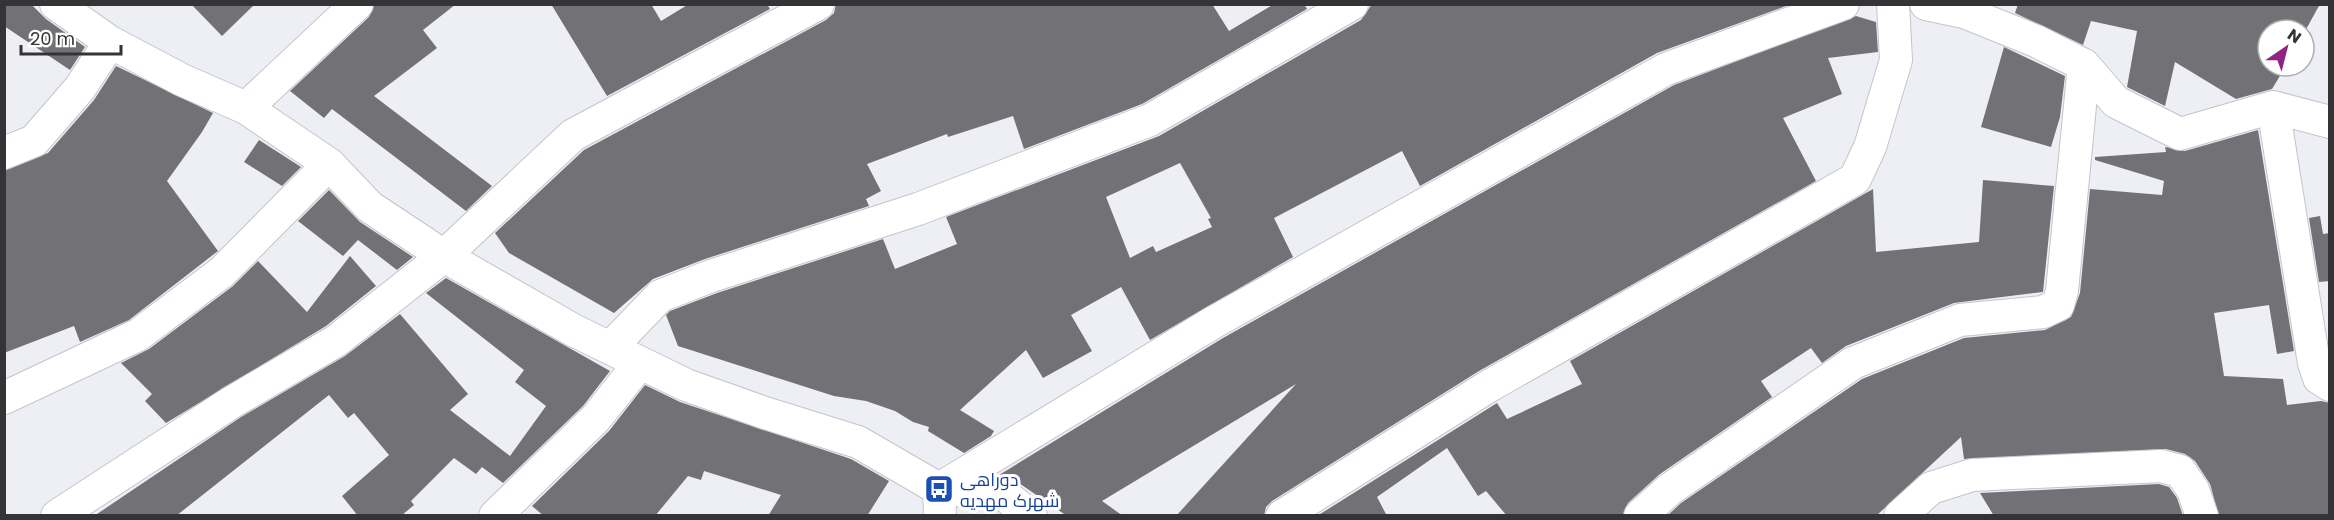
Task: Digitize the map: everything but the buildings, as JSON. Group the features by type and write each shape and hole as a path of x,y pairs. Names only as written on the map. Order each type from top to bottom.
{"street":[{"path":"56,4 110,42 182,80 246,108 329,164 370,207 444,256 610,348 686,385 858,442 939,502 1002,493 1031,516"},
{"path":"246,108 357,4"},
{"path":"57,516 232,402 336,341 444,256 573,135 818,4"},
{"path":"610,348 660,296 711,276 918,209 1150,120 1352,4"},
{"path":"939,502 1214,322 1666,69 1843,4"},
{"path":"1281,516 1489,386 1855,179 1870,147 1896,60 1893,4"},
{"path":"1926,4 1964,12 2036,41 2084,64 2116,102 2180,134 2273,107 2330,122"},
{"path":"4,153 34,141 80,88 110,42"},
{"path":"1640,516 1671,489 1853,363 1960,320 2043,312 2058,305 2062,291 2084,64"},
{"path":"2273,107 2314,363 2319,378 2330,385"},
{"path":"4,398 138,335 222,272 329,164"},
{"path":"495,516 596,418 640,363"},
{"path":"1900,516 1931,488 1972,474 2161,466 2180,471 2193,490 2202,516"}],"place":[{"name":"دوراهی شهرک مهدیه","path":"939,489"}]}
